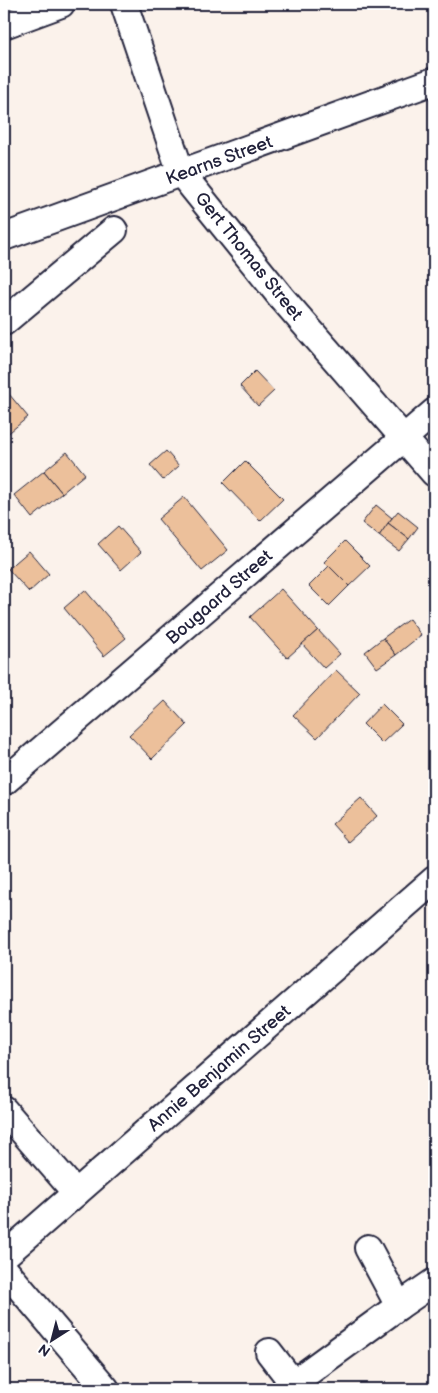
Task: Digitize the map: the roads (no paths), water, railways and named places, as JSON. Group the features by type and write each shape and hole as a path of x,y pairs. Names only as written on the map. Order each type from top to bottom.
{"street":[{"path":"4,25 60,4"},
{"name":"Gert Thomas Street","path":"124,4 181,173 281,297 434,473"},
{"name":"Kearns Street","path":"4,237 434,81"},
{"path":"4,322 114,230"},
{"path":"4,317 4,322"},
{"name":"Bougaard Street","path":"4,782 434,412"},
{"name":"Annie Benjamin Street","path":"4,1256 434,880"},
{"path":"4,1110 76,1193"},
{"path":"368,1248 399,1306"},
{"path":"4,1269 106,1389"},
{"path":"269,1352 289,1386 434,1282"}]}
